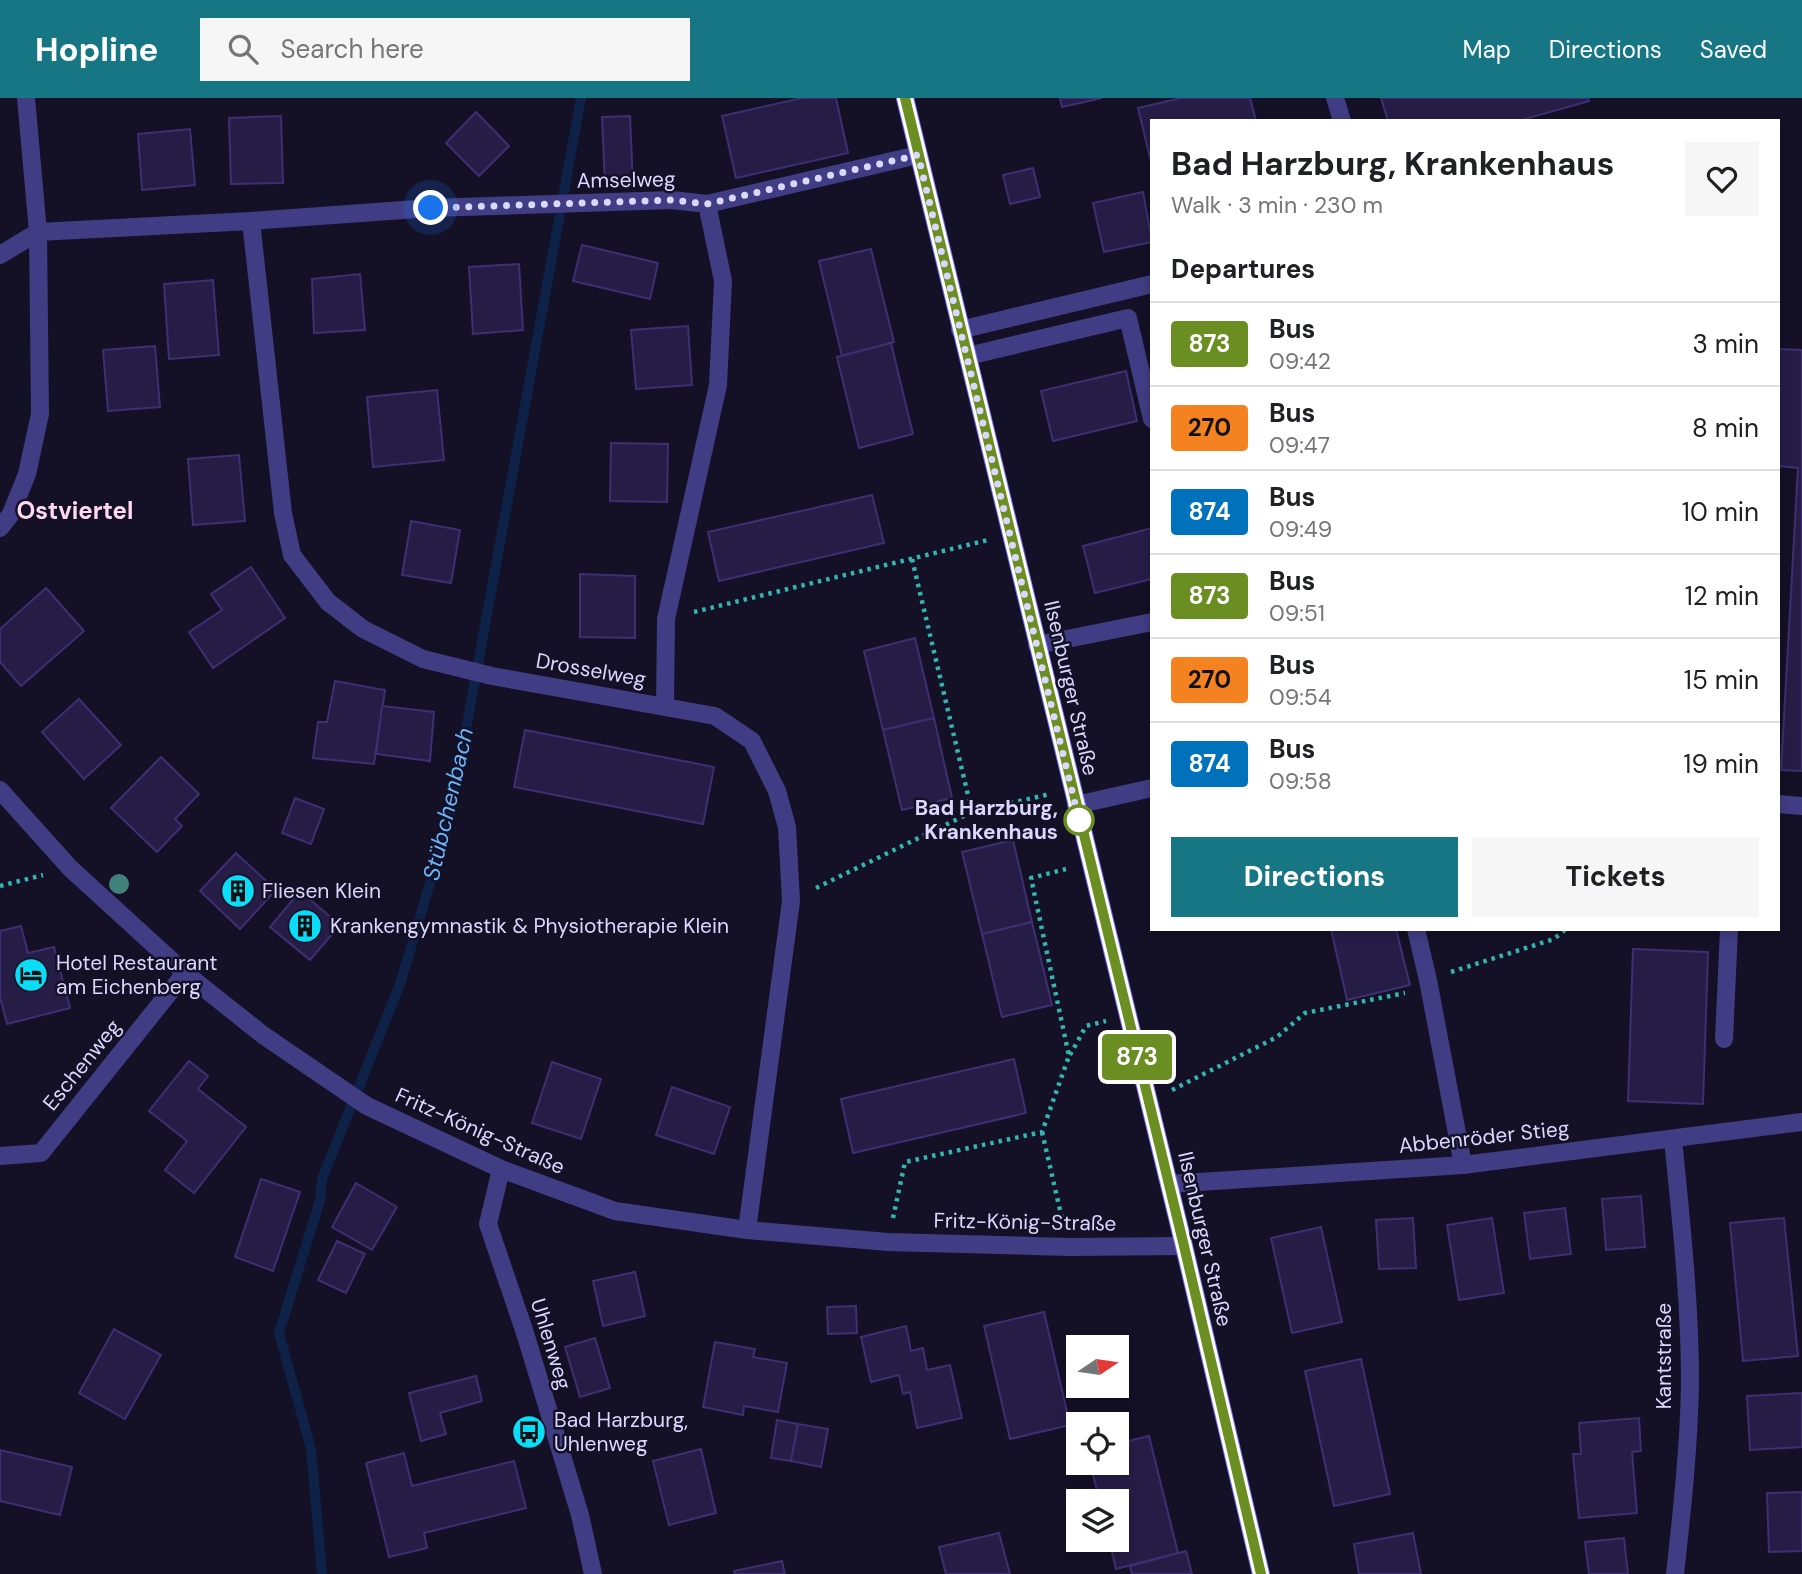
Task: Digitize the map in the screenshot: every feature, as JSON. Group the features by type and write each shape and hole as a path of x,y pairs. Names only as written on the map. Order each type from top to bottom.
{"main road":[{"name":"Ilsenburger Straße","path":"905,98 1261,1574"}],"street":[{"path":"0,528 11,514 27,474 40,414 38,232 26,98"},
{"path":"1335,98 1341,119"},
{"name":"Amselweg","path":"38,232 431,208 672,200 707,204 918,155"},
{"path":"665,706 666,619 718,385 723,281 707,204"},
{"name":"Drosselweg","path":"251,221 283,513 292,555 328,602 363,629 423,659 464,671 715,716 752,741 777,791 787,827 791,901 747,1230"},
{"path":"0,255 38,232"},
{"path":"960,330 1150,284"},
{"path":"968,356 1128,318 1150,411"},
{"path":"1037,645 1150,622"},
{"path":"1074,797 1150,788"},
{"name":"Fritz-König-Straße","path":"0,790 70,868 185,973 263,1035 367,1106 501,1169 614,1211 747,1230 888,1242 1069,1247 1184,1246"},
{"path":"1780,804 1802,806"},
{"path":"1416,931 1463,1165"},
{"path":"1724,1039 1730,931"},
{"name":"Eschenweg","path":"0,1156 41,1153 185,973"},
{"name":"Abbenröder Stieg","path":"1169,1184 1463,1165 1802,1122"},
{"name":"Kantstraße","path":"1673,1139 1686,1280 1689,1383 1683,1503 1675,1574"},
{"name":"Uhlenweg","path":"501,1169 488,1224 525,1333 580,1515 593,1574"}],"path":[{"path":"666,619 1011,534"},
{"path":"912,559 972,812"},
{"path":"791,901 972,812 1074,797"},
{"path":"1069,1056 1031,878 1089,863"},
{"path":"0,887 70,868"},
{"path":"1149,1102 1277,1037 1305,1013 1410,992 1428,979 1554,939 1564,931"},
{"path":"1069,1247 1042,1132 1069,1056 1086,1026 1127,1016"},
{"path":"888,1242 905,1162 1042,1132"}],"building":[{"path":"802,98 836,98 848,153 736,178 722,116"},
{"path":"1060,98 1102,98 1062,107"},
{"path":"1181,98 1250,98 1255,119 1150,119 1150,158 1138,108"},
{"path":"1381,98 1588,98 1589,101 1525,119 1387,119"},
{"path":"476,112 509,146 479,176 446,143"},
{"path":"281,116 283,183 231,184 229,118"},
{"path":"630,116 633,184 605,185 602,117"},
{"path":"190,129 195,185 142,190 138,134"},
{"path":"1033,168 1040,197 1010,204 1003,175"},
{"path":"1143,192 1150,242 1104,252 1093,203"},
{"path":"582,245 658,263 650,299 573,281"},
{"path":"871,249 894,342 842,356 819,261"},
{"path":"519,264 523,330 473,334 469,267"},
{"path":"360,274 365,330 314,333 312,279"},
{"path":"213,280 219,355 169,359 164,284"},
{"path":"688,326 692,385 636,389 631,330"},
{"path":"891,343 913,434 859,448 837,357"},
{"path":"155,346 160,407 108,411 103,350"},
{"path":"1780,349 1802,350 1802,771 1781,770 1798,468 1780,466"},
{"path":"1126,371 1137,421 1053,441 1041,391"},
{"path":"437,390 444,460 373,467 367,397"},
{"path":"611,443 668,444 667,502 610,501"},
{"path":"239,455 245,521 193,525 188,459"},
{"path":"872,495 884,543 719,581 708,532"},
{"path":"411,521 460,530 451,583 402,575"},
{"path":"1150,529 1150,579 1095,593 1083,546"},
{"path":"251,567 285,618 213,668 189,632 222,610 211,594"},
{"path":"580,574 635,576 635,638 580,637"},
{"path":"46,588 84,631 21,686 0,662 0,629"},
{"path":"915,638 934,718 883,730 864,651"},
{"path":"335,681 385,690 374,764 313,758 318,722 327,722"},
{"path":"79,699 121,745 84,779 42,732"},
{"path":"382,706 434,712 430,761 376,754"},
{"path":"934,718 952,798 902,810 883,730"},
{"path":"525,730 714,767 703,824 514,787"},
{"path":"161,757 199,794 175,819 182,826 157,852 111,808"},
{"path":"295,798 324,809 311,844 282,833"},
{"path":"1013,840 1032,922 982,934 962,852"},
{"name":"Fliesen Klein","path":"236,853 276,890 240,929 200,891"},
{"name":"Krankengymnastik & Physiotherapie Klein","path":"300,891 340,925 310,960 270,927"},
{"path":"1032,922 1052,1005 1002,1017 982,934"},
{"name":"Hotel Restaurant am Eichenberg","path":"21,926 28,953 54,947 70,1008 7,1024 0,997 0,931"},
{"path":"1331,931 1396,931 1410,985 1347,1000"},
{"path":"1633,949 1708,952 1703,1104 1628,1101"},
{"path":"1014,1059 1026,1113 853,1153 841,1099"},
{"path":"189,1061 208,1076 198,1089 246,1127 194,1193 165,1170 187,1141 149,1111"},
{"path":"552,1062 601,1079 581,1139 532,1123"},
{"path":"672,1087 730,1107 714,1154 656,1135"},
{"path":"261,1179 300,1192 273,1271 235,1257"},
{"path":"356,1183 397,1207 372,1250 332,1227"},
{"path":"1641,1196 1645,1247 1606,1250 1602,1199"},
{"path":"1565,1208 1571,1254 1530,1259 1524,1213"},
{"path":"1413,1218 1416,1268 1379,1269 1376,1220"},
{"path":"1492,1218 1504,1293 1459,1300 1447,1225"},
{"path":"1784,1218 1798,1356 1743,1361 1730,1223"},
{"path":"1321,1227 1342,1322 1292,1333 1271,1238"},
{"path":"337,1241 365,1254 346,1293 318,1280"},
{"path":"635,1272 645,1316 603,1326 593,1281"},
{"path":"856,1306 857,1333 828,1334 827,1307"},
{"path":"1044,1312 1067,1412 1066,1426 1010,1439 984,1326"},
{"path":"906,1326 911,1351 923,1348 927,1370 950,1365 962,1418 917,1428 910,1392 903,1394 899,1375 871,1382 861,1337"},
{"path":"114,1329 161,1355 125,1419 79,1393"},
{"path":"595,1338 610,1388 580,1397 565,1347"},
{"path":"715,1342 755,1349 753,1357 787,1363 778,1412 744,1406 743,1415 703,1407"},
{"path":"1361,1359 1390,1494 1334,1506 1305,1371"},
{"path":"476,1376 482,1401 440,1413 446,1434 421,1441 409,1393"},
{"path":"1802,1393 1802,1447 1750,1450 1747,1396"},
{"path":"1639,1418 1641,1451 1632,1452 1637,1513 1579,1518 1573,1454 1581,1454 1579,1423"},
{"path":"777,1420 798,1424 791,1461 771,1458"},
{"path":"798,1424 828,1429 821,1467 791,1461"},
{"path":"1149,1436 1178,1553 1116,1569 1112,1552 1129,1552 1129,1489 1097,1489 1093,1475 1129,1475 1129,1441"},
{"path":"701,1449 716,1513 669,1525 653,1461"},
{"path":"0,1450 72,1467 60,1515 0,1501"},
{"path":"404,1453 412,1486 514,1461 526,1508 424,1533 427,1548 389,1557 366,1463"},
{"path":"1802,1492 1802,1551 1769,1552 1767,1493"},
{"path":"999,1533 1010,1574 946,1574 939,1547"},
{"path":"1413,1533 1421,1574 1359,1574 1354,1544"},
{"path":"1624,1538 1628,1574 1589,1574 1585,1542"},
{"path":"1186,1551 1192,1574 1132,1574 1130,1566"},
{"path":"782,1561 785,1574 735,1574 734,1571"}],"waterway":[{"name":"Stübchenbach","path":"322,1574 311,1449 279,1333 320,1200 322,1179 400,984 451,812 581,98"}],"bus line":[{"name":"873","path":"905,98 1261,1574"}],"place":[{"name":"Bad Harzburg, Krankenhaus","path":"1079,820"},
{"name":"Fliesen Klein","path":"238,891"},
{"name":"Krankengymnastik & Physiotherapie Klein","path":"305,926"},
{"name":"Hotel Restaurant am Eichenberg","path":"31,975"},
{"name":"Bad Harzburg, Uhlenweg","path":"529,1432"}],"district":[{"name":"Ostviertel","path":"75,510"}],"route":[{"path":"431,208 672,200 707,204 918,155 1079,820"}]}
